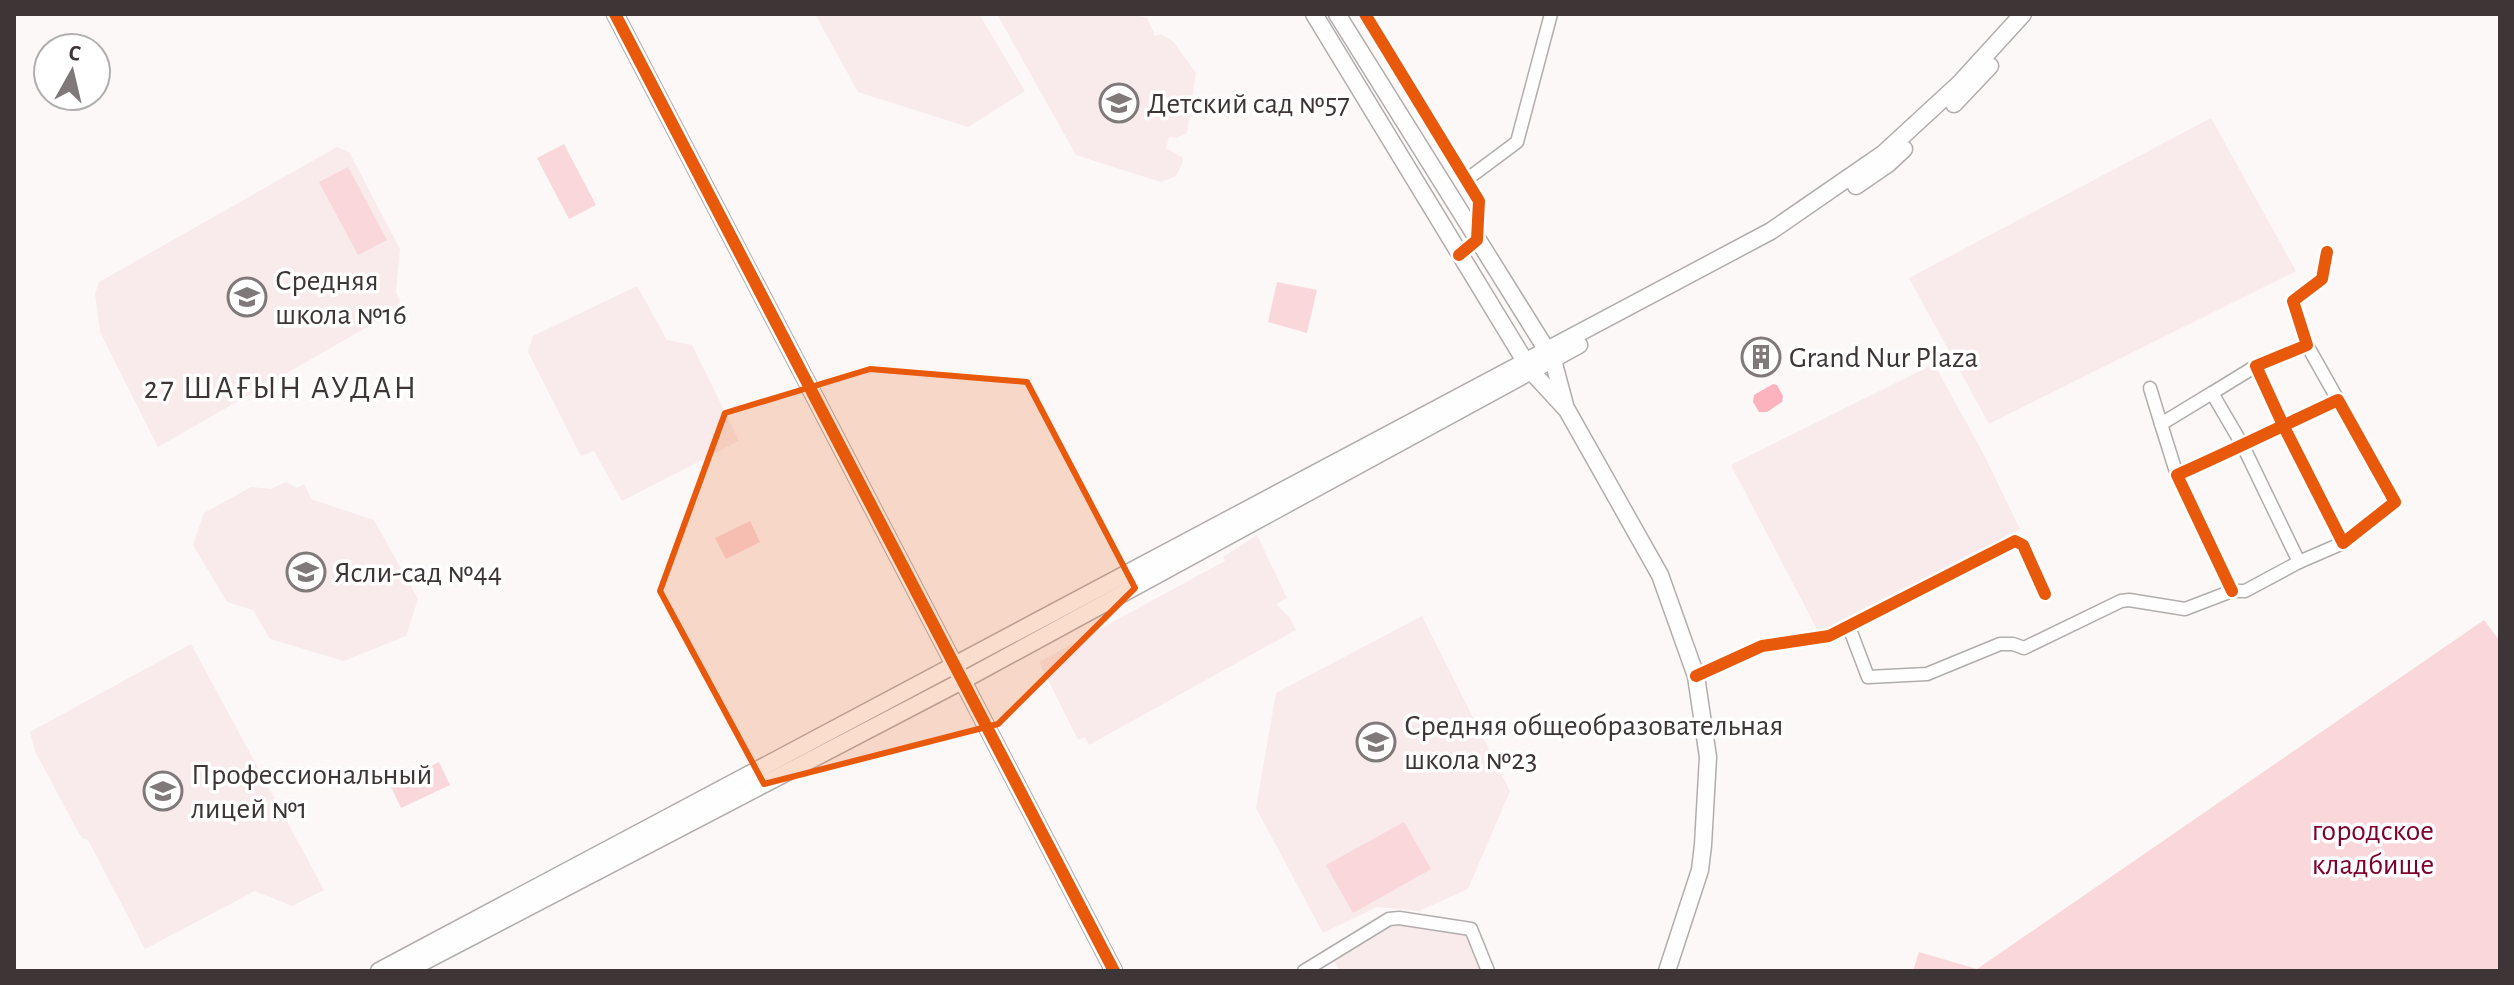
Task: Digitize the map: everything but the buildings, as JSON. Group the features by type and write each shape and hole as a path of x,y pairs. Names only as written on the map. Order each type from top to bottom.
{"main road":[{"path":"615,14 1114,971"},
{"path":"1314,14 1528,366 1567,410 1660,575 1696,676 1708,757 1700,870 1667,971"},
{"path":"1337,14 1550,355 1567,410"},
{"path":"379,971 953,665 1550,355 1739,253 1884,153 1960,83 2023,16"},
{"path":"406,971 962,681 1467,409 1528,366"}],"street":[{"path":"1365,14 1479,201 1477,240 1459,255"},
{"path":"1466,180 1517,142 1551,14"},
{"path":"1849,627 1868,677 1927,674 2000,644 2024,648 2121,601 2180,609 2232,591 2245,591 2343,543 2395,502 2307,345 2293,301 2322,279 2327,252"},
{"path":"2161,424 2256,366 2307,345"},
{"path":"2256,366 2343,543"},
{"path":"2150,388 2177,475 2232,591"},
{"path":"2212,393 2243,446 2299,562"},
{"path":"2177,475 2338,400"},
{"path":"1696,676 1762,646 1829,636 2015,541 2023,545 2045,594"},
{"path":"1304,971 1389,919 1399,918 1471,929 1488,971"}],"highlighted area":[{"path":"870,369 1027,382 1135,588 998,724 764,784 660,591 725,413"}],"shaded area":[{"path":"815,14 979,14 1025,91 968,127 858,92"},
{"name":"Детский сад №57","path":"997,14 1131,14 1147,18 1155,36 1161,34 1173,41 1196,73 1187,133 1177,138 1169,137 1166,148 1182,157 1183,162 1176,176 1161,182 1076,155"},
{"path":"2211,118 2296,271 1989,424 1909,278"},
{"name":"Средняя школа №16","path":"337,147 349,152 400,249 396,292 402,307 158,447 100,332 95,294 99,282"},
{"path":"637,286 667,340 692,345 739,441 622,501 594,451 581,456 528,352 533,336"},
{"path":"1934,364 2020,529 1820,635 1731,465"},
{"path":"1773,384 1777,385 1783,396 1782,402 1767,412 1759,412 1753,402 1754,395"},
{"name":"Ясли-сад №44","path":"286,482 297,488 304,484 311,499 374,520 418,599 406,636 344,661 270,639 253,610 227,602 193,545 204,513 251,487 271,489"},
{"path":"1257,535 1287,598 1276,604 1296,630 1089,745 1085,737 1078,740 1039,662 1225,561 1223,557"},
{"name":"Средняя общеобразовательная школа №23","path":"1422,616 1510,791 1468,889 1419,911 1377,907 1323,933 1256,808 1276,693"},
{"name":"Профессиональный лицей №1","path":"191,644 324,890 292,906 255,891 145,949 88,840 82,838 76,828 35,751 30,732"},
{"path":"1390,923 1469,936 1483,971 1340,971 1332,958"}],"green space":[{"path":"564,144 596,205 569,219 537,158"},
{"path":"348,167 387,240 358,255 319,182"},
{"path":"1277,282 1317,290 1307,333 1268,322"},
{"path":"750,521 760,542 726,559 715,538"},
{"name":"городское кладбище","path":"2484,620 2500,641 2500,971 1913,971 1919,952 1977,969"},
{"path":"439,762 450,785 401,808 390,785"},
{"path":"1404,822 1431,869 1353,913 1326,865"}],"cycle path":[{"path":"615,14 1114,971"},
{"path":"1365,14 1479,201 1477,240 1459,255"},
{"path":"2232,591 2177,475 2258,438 2278,428 2298,419 2338,400 2395,502 2343,543 2283,425 2256,366 2307,345 2293,301 2322,279 2327,252"},
{"path":"1696,676 1762,646 1829,636 2015,541 2023,545 2045,594"}],"place":[{"name":"Детский сад №57","path":"1119,103"},
{"name":"Средняя школа №16","path":"247,297"},
{"name":"Grand Nur Plaza","path":"1761,357"},
{"name":"Ясли-сад №44","path":"306,572"},
{"name":"Средняя общеобразовательная школа №23","path":"1376,742"},
{"name":"Профессиональный лицей №1","path":"163,791"}],"district":[{"name":"27 ШАҒЫН АУДАН","path":"281,387"}]}
